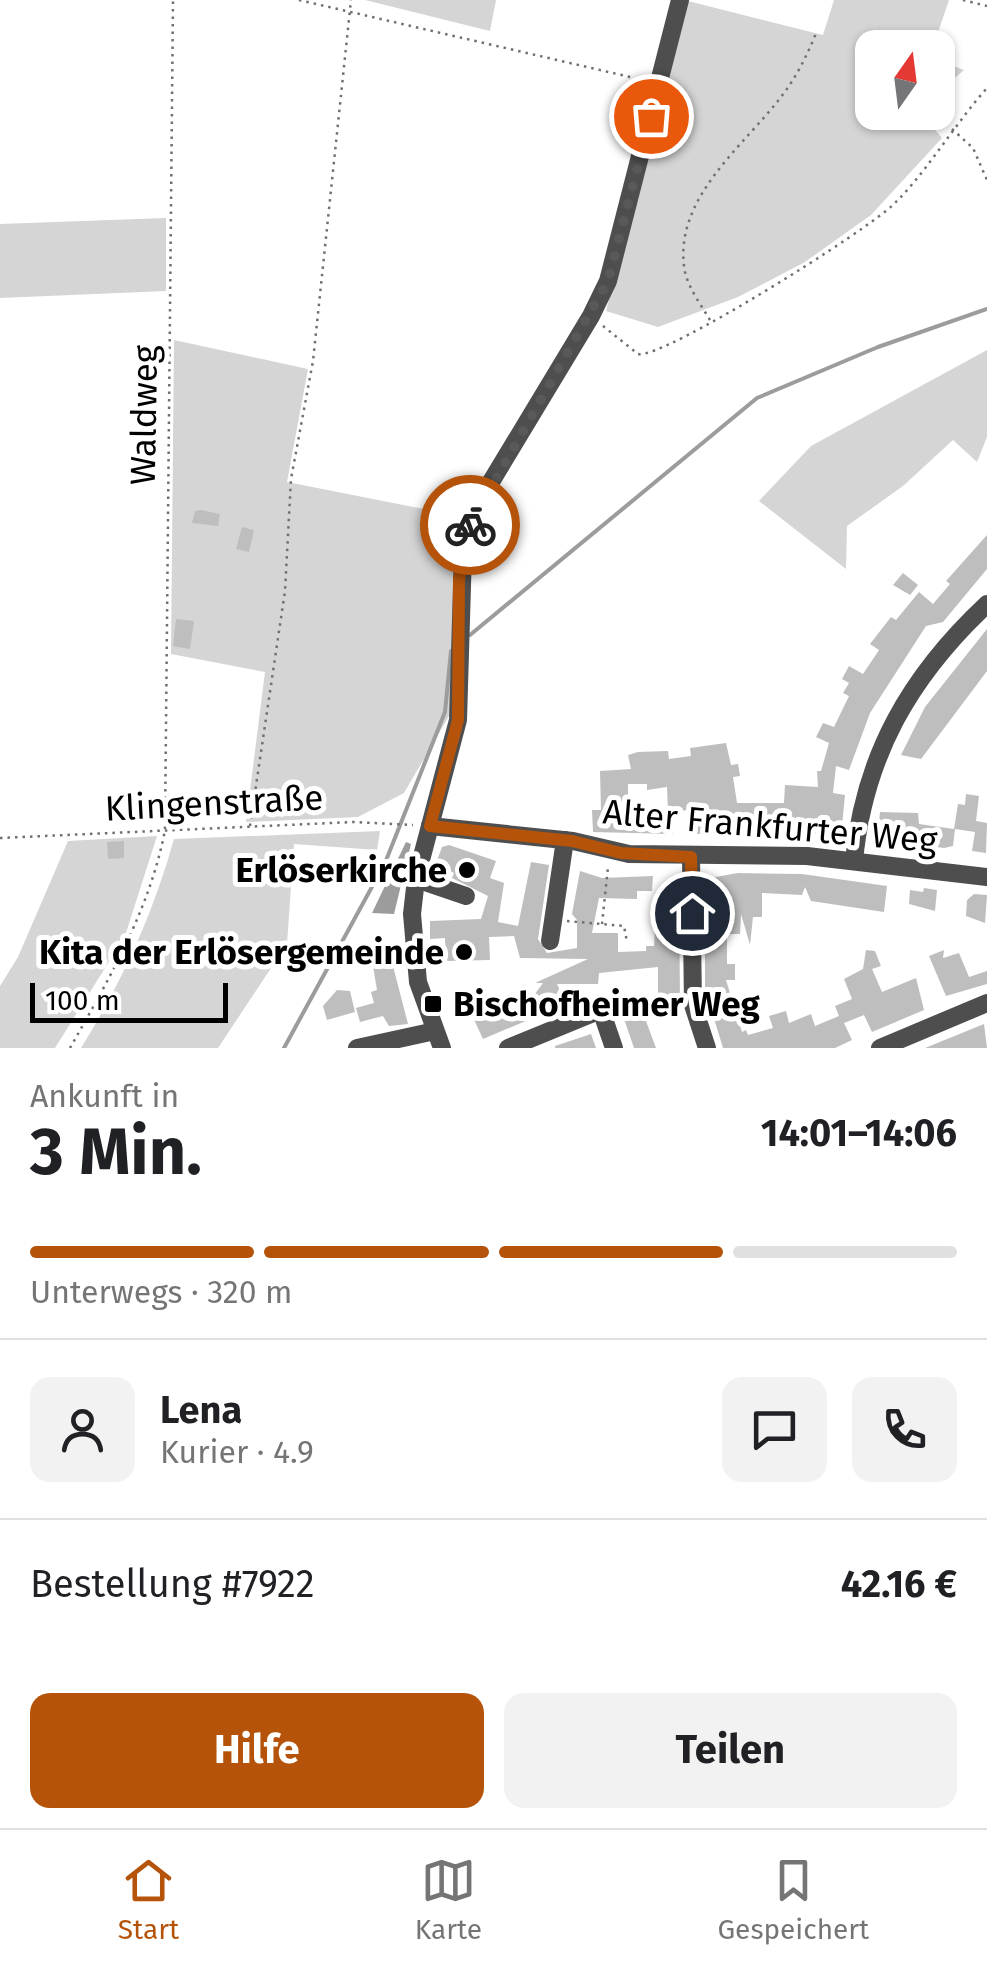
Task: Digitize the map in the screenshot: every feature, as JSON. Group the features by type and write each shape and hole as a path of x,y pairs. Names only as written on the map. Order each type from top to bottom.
{"street":[{"path":"358,1048 438,1039 414,963 416,879 458,720 459,579 472,520 592,316 618,247 680,0"},
{"path":"854,862 863,794 887,730 925,670 987,604"},
{"name":"Alter Frankfurter Weg","path":"430,826 565,840 610,851 691,857 798,856 987,877"},
{"path":"550,941 565,840"},
{"path":"691,857 693,1005 707,1048"},
{"path":"416,879 466,896"},
{"path":"880,1048 987,1003"},
{"path":"508,1048 596,1012 603,1016 614,1048"}],"path":[{"name":"Waldweg","path":"70,1048 128,940 159,861 166,830 173,0"},
{"path":"299,0 659,84"},
{"path":"250,826 285,591 290,479 313,361 351,0"},
{"path":"963,0 987,6"},
{"path":"710,320 685,270 684,246 695,212 726,157 766,116 796,75 817,31"},
{"path":"955,124 987,88"},
{"path":"592,316 628,347 646,356 816,263 877,218 896,202 950,130"},
{"path":"953,130 973,148 987,180"},
{"name":"Klingenstraße","path":"0,838 353,822 430,826"},
{"path":"602,925 610,851"},
{"path":"578,922 624,926 627,942"},
{"path":"596,1012 607,999 693,1005"}],"shaded area":[{"path":"365,0 496,0 490,31"},
{"path":"834,0 949,0 939,30 855,30 855,130 935,130 942,138 871,215 805,262 738,297 658,327 606,311 688,1 823,35"},
{"path":"166,218 166,291 0,298 0,224"},
{"path":"174,340 308,369 287,482 464,517 456,561 456,704 404,793 358,817 246,822 265,672 171,654"},
{"path":"987,350 987,437 977,462 953,440 903,486 847,526 846,569 759,501 811,446"},
{"path":"380,831 377,850 294,844 287,944 218,1048 81,1048 135,947 174,839"},
{"path":"157,836 125,936 55,1048 0,1048 0,986 18,957 68,841"},
{"path":"406,842 411,844 394,914 372,913"}],"building":[{"path":"195,511 220,514 218,526 192,523"},
{"path":"242,527 254,530 249,552 236,549"},
{"path":"987,535 987,569 943,622 926,626 870,713 849,770 836,766 833,793 845,795 841,836 795,832 795,828 696,834 695,810 668,811 672,811 673,834 593,832 592,810 601,810 600,771 631,769 628,755 638,752 668,751 669,759 691,756 690,748 726,743 731,765 738,764 740,776 733,777 737,803 784,803 785,785 818,787 817,771 821,771 829,743 816,737 823,723 834,727 849,696 843,693 849,683 842,679 849,666 863,674 879,650 870,644 891,617 896,620 919,592 933,604 950,584 946,581","holes":["628,784 647,784 647,790 667,787 668,811 628,809"]},
{"path":"903,573 918,585 910,595 893,585"},
{"path":"176,619 194,621 190,649 173,646"},
{"path":"987,629 987,671 921,759 901,755 925,707"},
{"path":"966,794 979,796 976,821 987,823 986,853 972,851 975,832 955,829 953,846 944,848 930,846 930,840 900,836 891,836 890,842 877,840 880,812 918,813 919,824 954,829 958,804 965,805"},
{"path":"124,841 124,858 108,859 107,842"},
{"path":"449,845 496,861 490,878 504,883 498,922 518,926 531,862 549,865 538,939 547,953 577,948 577,920 572,914 580,871 602,878 653,876 652,891 637,891 637,899 599,898 592,933 618,933 618,952 646,951 646,946 654,946 657,891 679,891 680,1002 658,1001 658,967 599,973 598,984 557,984 566,1004 483,1039 471,1013 485,1004 493,1010 514,1001 512,994 521,990 529,1002 543,983 535,983 588,959 520,958 514,936 489,937 490,960 446,961 445,938 430,939 430,921 481,919 488,896 452,878 454,873 436,863 442,847"},
{"path":"738,873 802,874 887,886 884,912 811,901 805,887 802,895 762,893 762,917 753,917 750,945 741,914 740,934 728,934 728,911 704,911 704,885 710,885 710,878"},
{"path":"924,888 937,890 935,911 909,904 910,890 923,892"},
{"path":"974,894 987,895 985,923 966,916 967,900"},
{"path":"705,932 727,932 727,964 735,964 735,980 726,980 742,1032 746,1030 748,1035 773,1028 769,1016 786,1011 789,1023 811,1014 815,1026 839,1016 835,1006 852,999 844,979 863,969 866,950 875,951 881,966 872,969 882,992 916,978 924,1010 872,1032 864,1015 844,1023 852,1040 835,1048 723,1048 705,989"},
{"path":"392,941 394,970 408,1024 389,1026 383,1016 360,1022 356,1008 374,1003 371,992 377,990 370,948 373,943"},
{"path":"944,950 943,958 959,953 969,977 987,971 987,984 946,996 929,956"},
{"path":"337,990 350,991 355,1012 327,1020 323,1006"},
{"path":"644,1003 656,1048 634,1048 621,1010"},
{"path":"984,1024 987,1048 925,1048"},
{"path":"591,1034 596,1048 555,1048 555,1046"}],"waterway":[{"path":"470,635 757,398 878,347 987,309"},
{"path":"284,1048 385,863 445,712 451,651"}],"way so far":[{"path":"470,525 483,495 592,316 608,281 651,116"}],"place":[{"name":"Erlöserkirche","path":"467,870"},
{"name":"Kita der Erlösergemeinde","path":"464,952"},
{"name":"Bischofheimer Weg","path":"433,1004"}],"route":[{"path":"470,525 459,579 458,720 430,826 572,841 621,853 691,857 692,913"}]}
